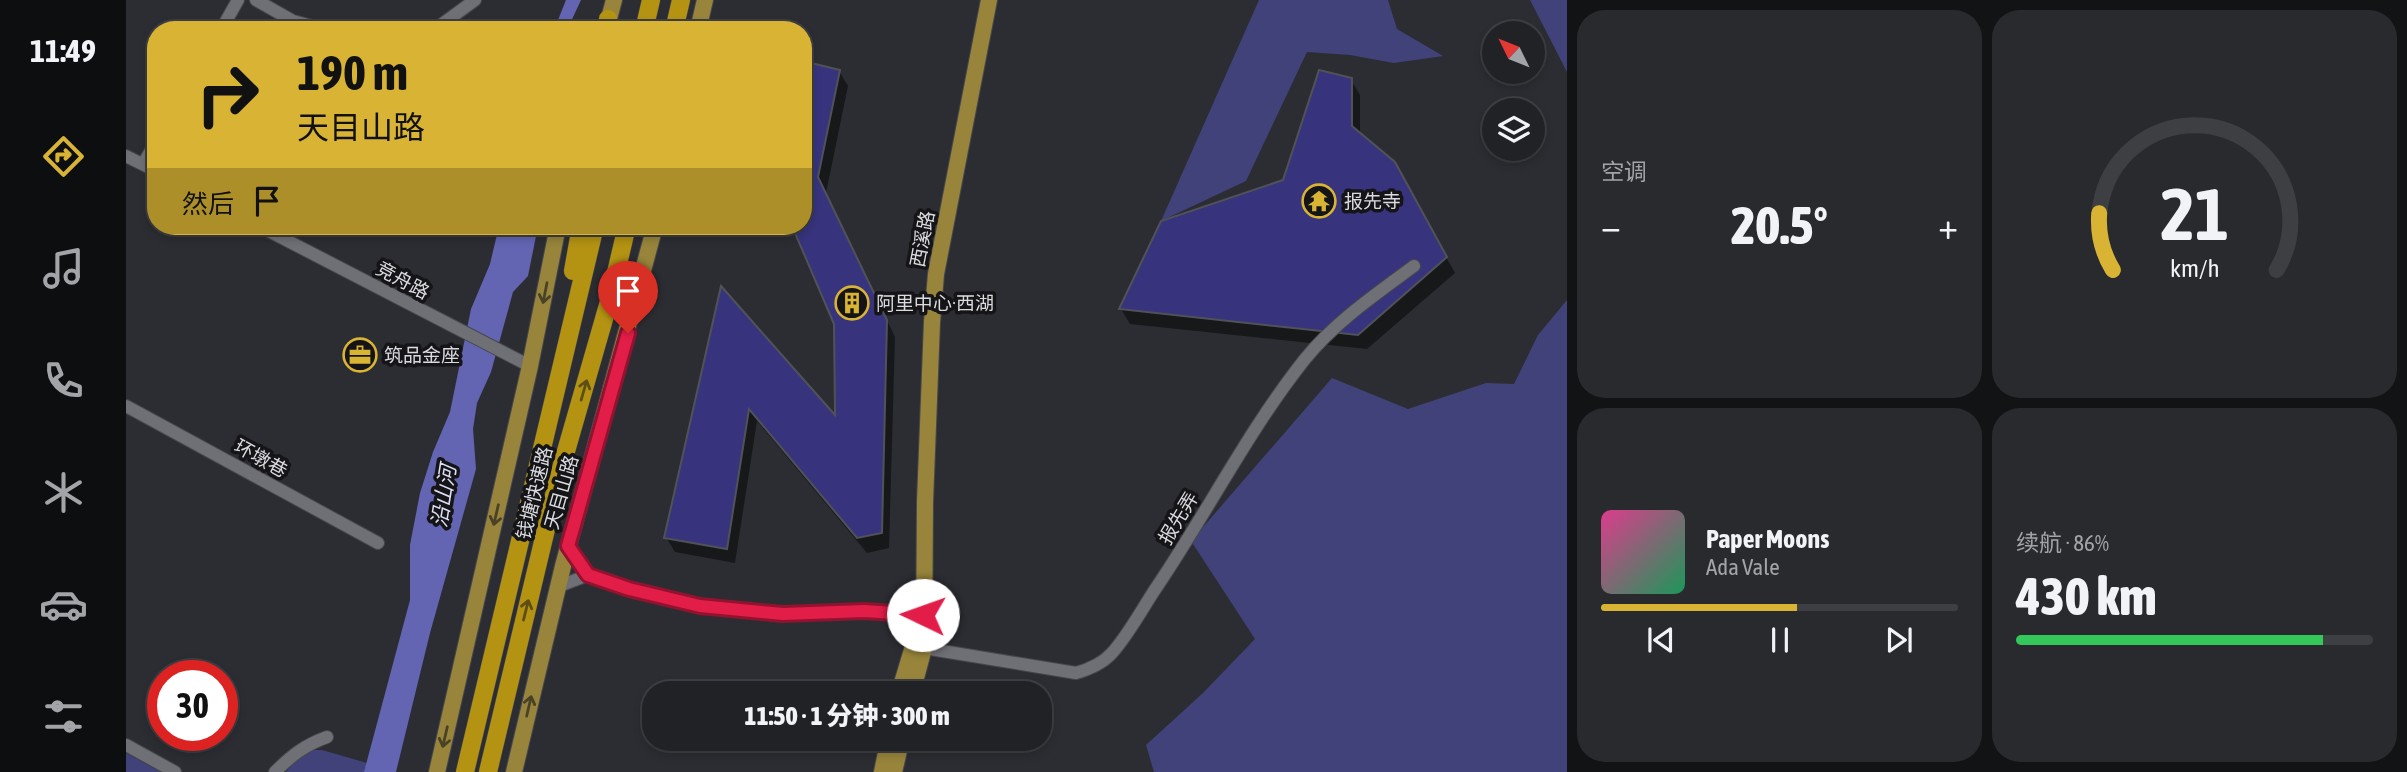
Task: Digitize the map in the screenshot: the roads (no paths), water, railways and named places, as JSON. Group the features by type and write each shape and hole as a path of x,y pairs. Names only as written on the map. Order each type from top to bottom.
{"highway":[{"path":"646,21 651,0"},
{"path":"676,21 681,0"},
{"path":"555,391 580,235"},
{"name":"钱塘快速路","path":"465,772 593,235"},
{"name":"钱塘快速路","path":"488,772 558,479 610,298 625,235"},
{"path":"610,298 631,235"}],"main road":[{"path":"608,21 614,0"},
{"path":"700,21 705,0"},
{"name":"西溪路","path":"915,681 924,648 931,335 936,274 989,0"},
{"path":"437,772 530,366 556,235"},
{"name":"天目山路","path":"514,772 568,546 653,235"},
{"name":"西溪路","path":"903,681 923,615"},
{"path":"881,772 886,751"},
{"path":"894,772 899,751"}],"street":[{"path":"226,21 238,0"},
{"path":"256,0 291,21"},
{"path":"446,21 475,0"},
{"path":"126,156 147,166"},
{"path":"143,164 147,157"},
{"name":"竞舟路","path":"276,235 530,366"},
{"name":"报先弄","path":"924,648 1076,673 1094,668 1112,653 1177,556 1260,421 1306,359 1324,338 1373,295 1414,266"},
{"name":"环墩巷","path":"126,406 378,543"},
{"path":"568,546 588,575 629,589 700,606 783,614 864,611 923,615"},
{"path":"558,587 588,575"},
{"path":"275,772 300,749 327,737"},
{"path":"126,745 175,772"}],"water":[{"path":"566,0 581,0 571,21 558,21"},
{"name":"沿山河","path":"497,235 536,235 528,276 513,292 491,372 477,403 473,429 476,469 430,633 396,772 364,772 410,600 410,545 420,493 450,412 471,309 490,264"}],"place":[{"name":"报先寺","path":"1319,201"},
{"name":"阿里中心·西湖","path":"852,303"},
{"name":"筑品金座","path":"360,355"}]}
